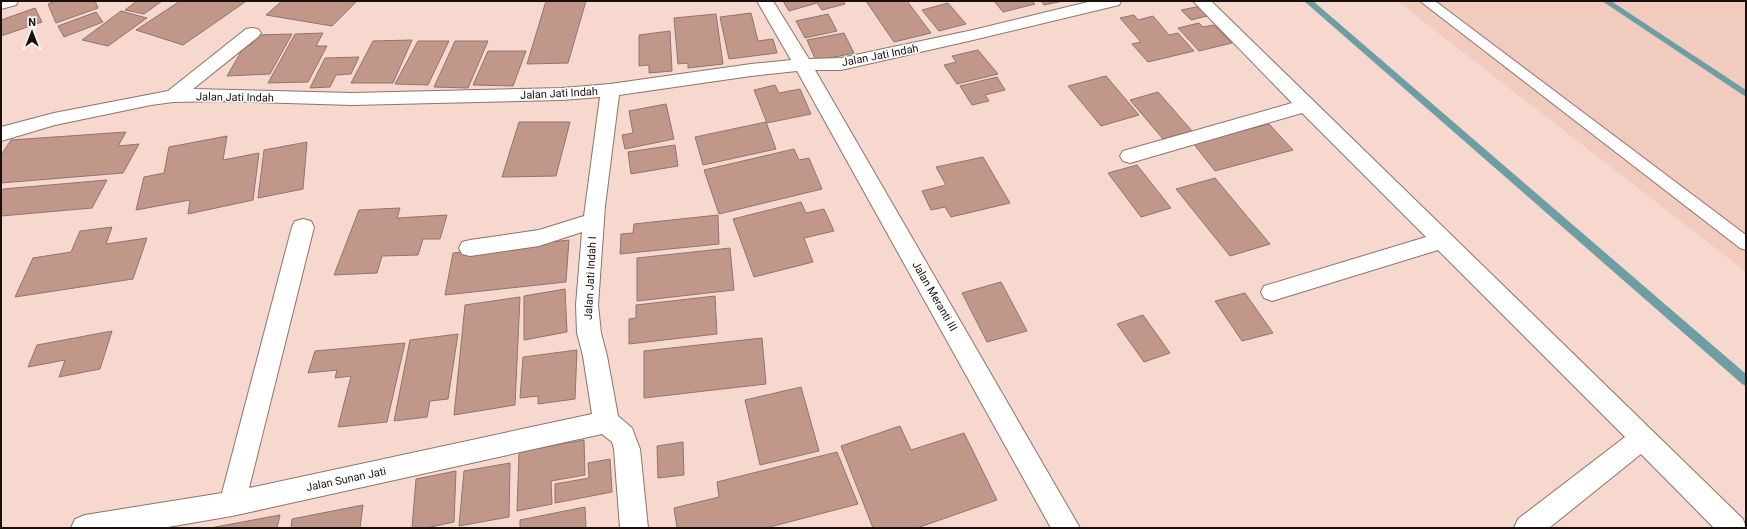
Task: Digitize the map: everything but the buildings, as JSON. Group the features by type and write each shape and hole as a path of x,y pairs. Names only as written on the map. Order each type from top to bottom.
{"street":[{"path":"1,4 10,1"},
{"name":"Jalan Meranti III","path":"765,1 803,65 1066,528"},
{"name":"Jalan Jati Indah","path":"1,134 54,119 151,99 173,96 352,99 562,94 610,90 751,70 854,62 1113,1"},
{"path":"1201,1 1733,528"},
{"path":"173,96 252,33"},
{"name":"Jalan Jati Indah I","path":"606,422 595,356 589,333 587,305 594,221 610,90"},
{"path":"1130,156 1307,105"},
{"path":"470,248 538,238 594,221"},
{"path":"232,504 303,227"},
{"path":"1272,292 1443,240"},
{"path":"606,422 623,436 627,449 634,528"},
{"name":"Jalan Sunan Jati","path":"85,528 232,504 606,422"},
{"path":"1528,528 1643,438"}],"lane":[{"path":"1427,1 1746,244"}],"shaded area":[{"path":"1397,1 1746,1 1746,272"}],"waterway":[{"path":"1308,1 1746,381"},
{"path":"1606,1 1746,94"}]}
